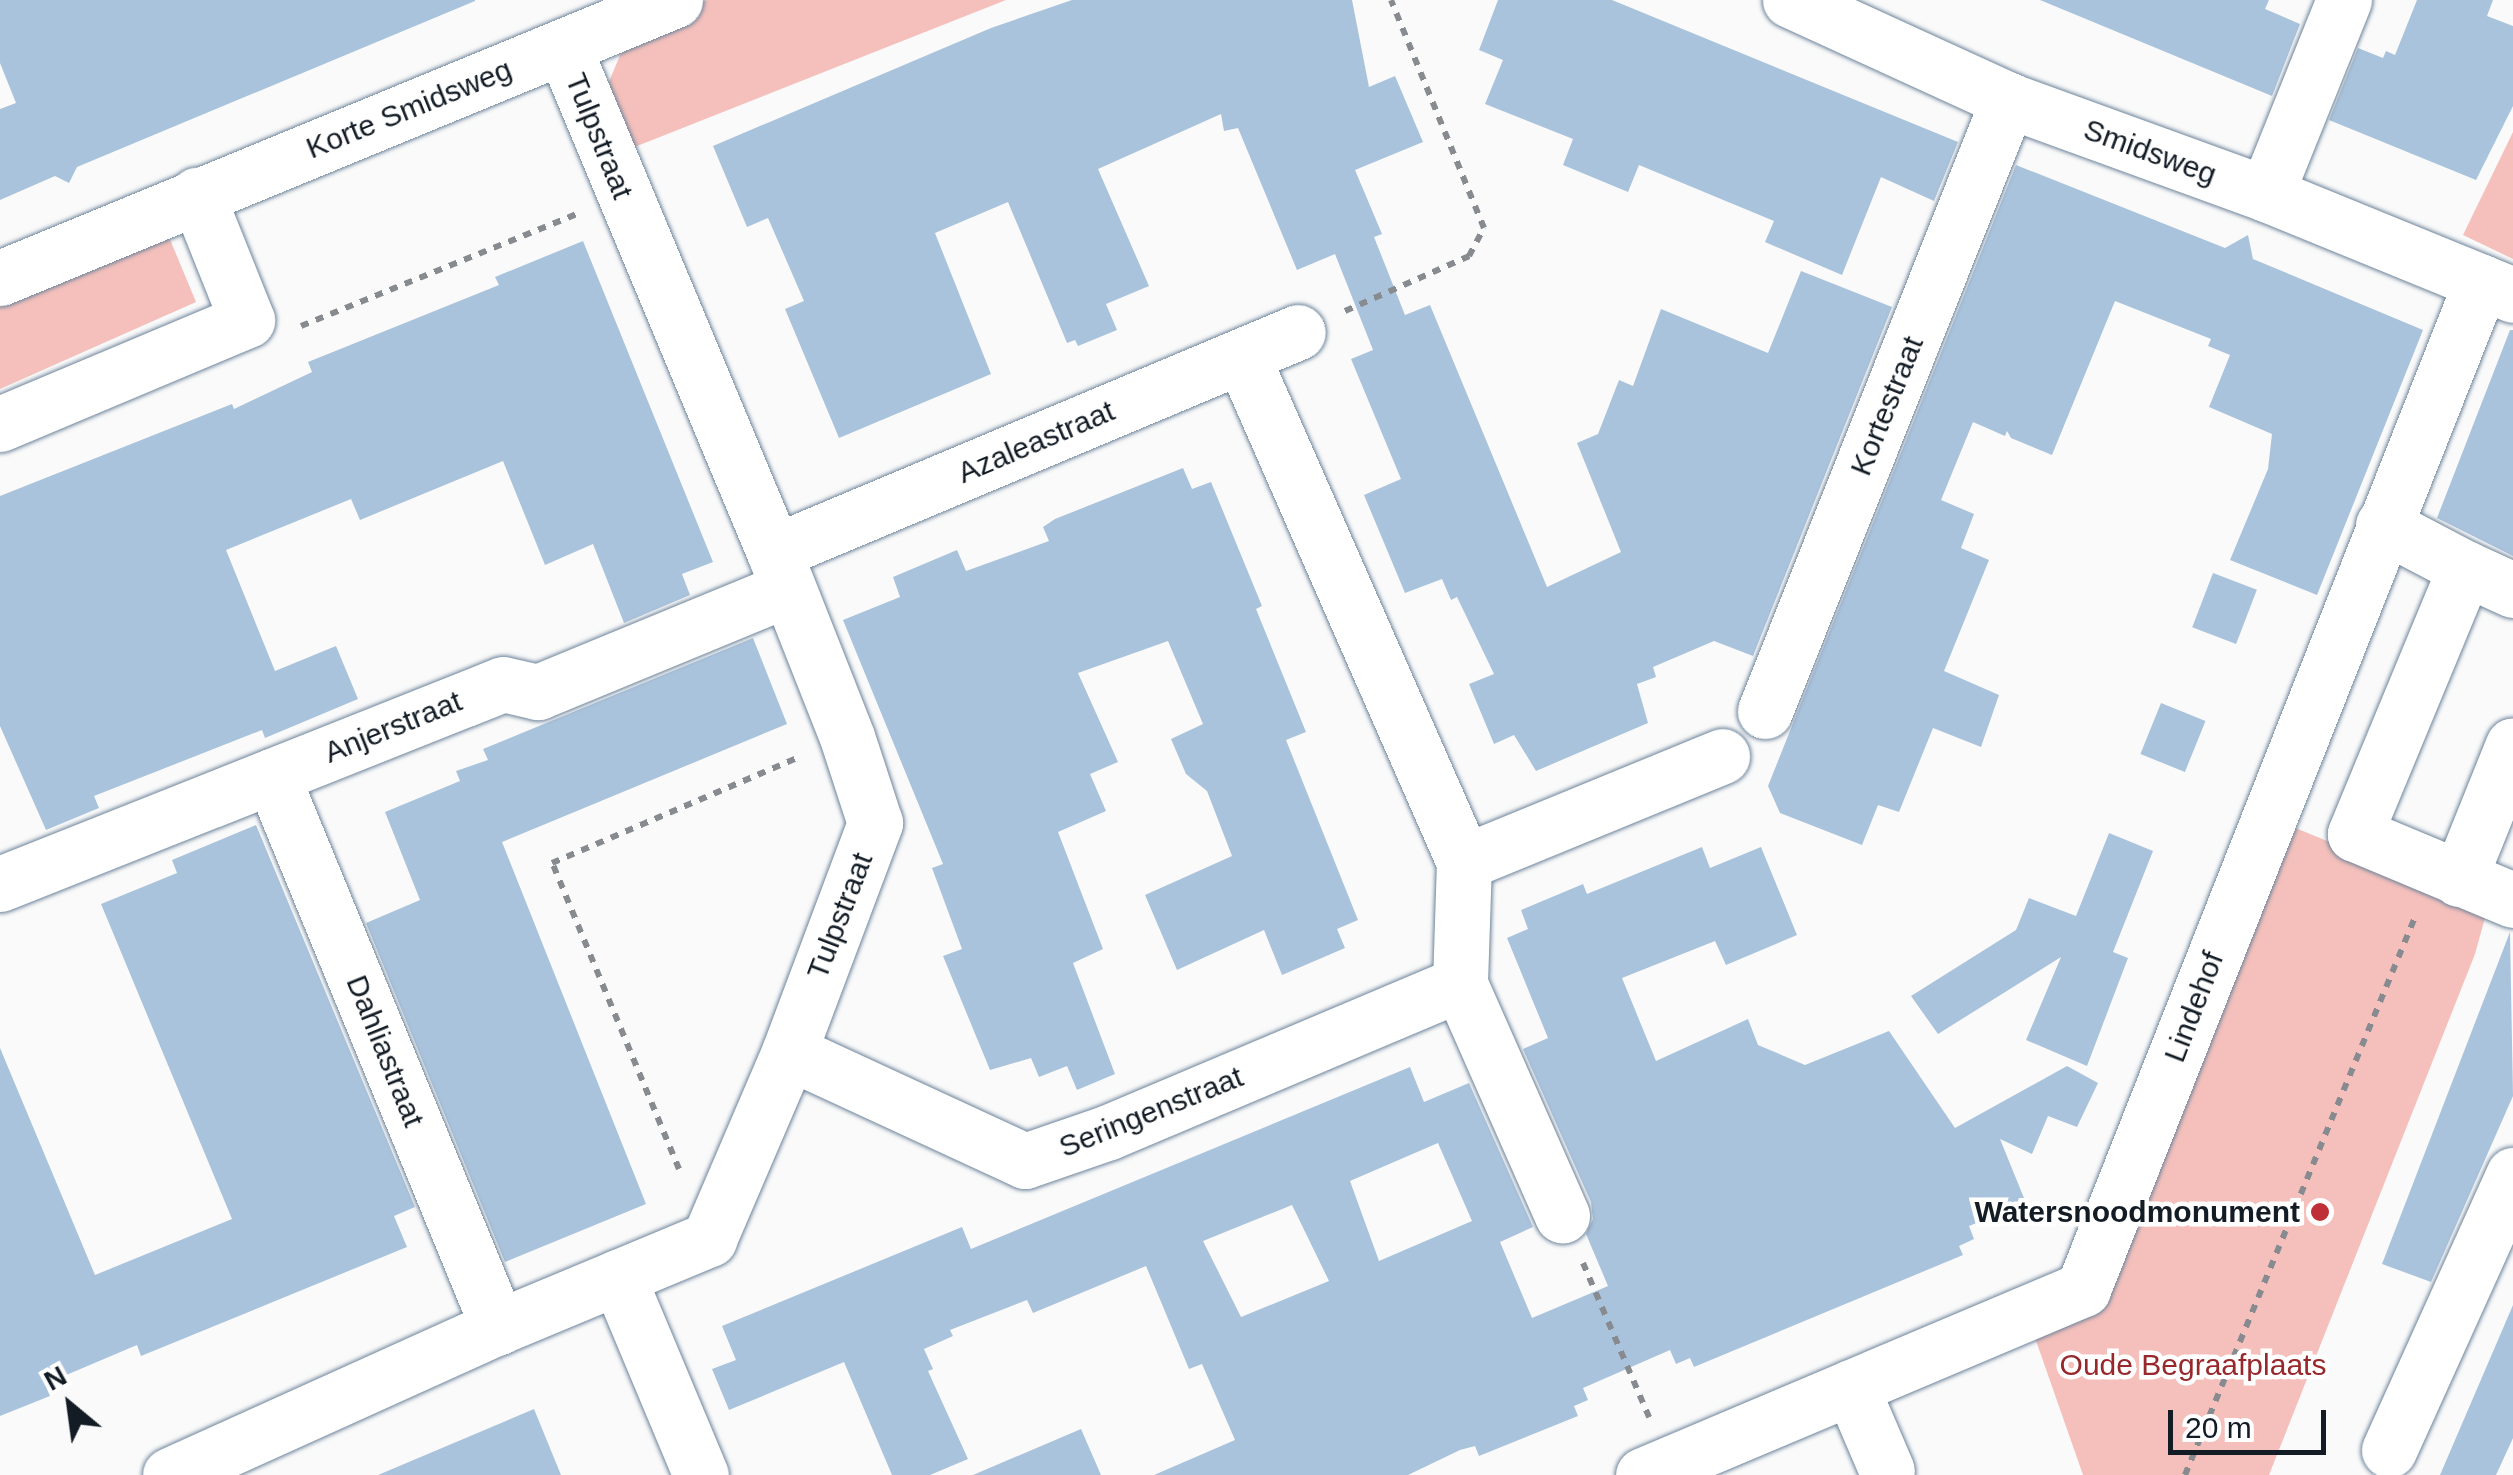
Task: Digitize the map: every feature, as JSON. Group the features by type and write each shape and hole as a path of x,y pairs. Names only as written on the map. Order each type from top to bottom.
{"street":[{"name":"Korte Smidsweg","path":"0,278 676,0"},
{"name":"Smidsweg","path":"1790,0 2008,100 2266,194 2497,288"},
{"path":"2266,194 2344,0"},
{"name":"Tulpstraat","path":"563,46 781,571 847,737 875,824 789,1052 708,1239"},
{"name":"Kortestraat","path":"1766,711 2008,100"},
{"path":"0,424 247,320 197,195"},
{"name":"Lindehof","path":"1655,1470 2083,1289 2383,525 2497,288"},
{"name":"Azaleastraat","path":"781,571 1298,332"},
{"path":"1242,356 1464,862 1460,984 1562,1215"},
{"path":"2383,525 2489,579 2355,834 2439,893 2513,900"},
{"name":"Anjerstraat","path":"0,884 503,684 538,692 781,571"},
{"path":"2439,893 2513,745"},
{"path":"1464,862 1722,756"},
{"name":"Dahliastraat","path":"272,776 498,1326"},
{"name":"Seringenstraat","path":"789,1052 1025,1161 1108,1132 1460,984"},
{"path":"2389,1450 2513,1175"},
{"path":"170,1475 498,1326 708,1239"},
{"path":"618,1278 701,1475"},
{"path":"1852,1387 1887,1471"}],"path":[{"path":"1298,332 1470,256 1484,228 1391,0"},
{"path":"247,320 292,330 623,196"},
{"path":"708,1239 552,863 847,737"},
{"path":"2185,1475 2439,893"},
{"path":"1562,1215 1655,1470"}],"green space":[{"path":"706,0 1006,0 627,150 605,91 624,46"},
{"path":"2513,132 2513,259 2463,235"},
{"path":"169,237 196,302 0,389 0,304"},
{"name":"Oude Begraafplaats","path":"2293,827 2488,907 2475,954 2269,1475 2083,1475 2034,1335 2097,1311 2114,1285"}],"building":[{"path":"0,0 475,1 77,167 69,183 55,176 0,200 0,109 16,103 0,63"},
{"path":"1072,0 1352,0 1369,87 1395,76 1423,142 1355,170 1382,234 1374,237 1405,315 1430,305 1547,587 1621,552 1577,443 1598,434 1619,380 1633,386 1661,309 1768,353 1801,271 1892,307 1753,656 1714,641 1653,667 1656,677 1637,684 1648,723 1536,771 1514,735 1494,744 1469,684 1494,674 1457,597 1451,600 1442,579 1405,593 1364,495 1401,479 1351,359 1373,350 1335,254 1297,270 1238,128 1224,131 1221,114 1098,169 1149,286 1106,304 1117,330 1078,346 1075,340 1067,343 1008,202 935,233 991,374 839,438 785,309 804,301 768,218 747,227 713,146 991,28"},
{"path":"1498,0 1612,0 1958,142 1934,201 1881,177 1842,275 1765,242 1774,221 1639,165 1628,192 1563,165 1573,139 1485,104 1503,60 1479,50"},
{"path":"2040,0 2269,0 2265,9 2300,24 2272,96"},
{"path":"2417,0 2493,0 2487,16 2513,26 2513,106 2476,180 2329,120 2358,48 2383,58 2386,51 2395,55"},
{"path":"2016,165 2225,248 2248,235 2253,259 2423,330 2317,595 2230,560 2268,469 2272,434 2209,407 2230,355 2208,346 2211,339 2115,301 2052,455 2011,438 2007,431 2005,436 1973,422 1941,500 1974,514 1961,548 1989,560 1944,671 1999,695 1981,747 1933,728 1899,812 1878,805 1862,845 1780,813 1768,786"},
{"path":"583,241 713,562 682,574 690,595 624,623 593,544 545,565 503,461 360,520 351,499 226,550 275,671 336,646 358,699 265,738 262,730 94,796 99,808 46,830 0,726 0,496 232,404 234,409 312,372 308,362 499,285 495,277"},
{"path":"2513,330 2513,556 2437,518"},
{"path":"1183,468 1192,489 1211,482 1262,606 1256,609 1306,732 1286,740 1358,920 1337,929 1345,948 1282,975 1264,930 1177,970 1145,895 1232,856 1207,791 1186,774 1171,739 1203,724 1168,641 1078,673 1118,762 1090,774 1106,811 1058,832 1103,949 1073,963 1115,1074 1077,1090 1067,1066 1039,1077 1031,1058 990,1070 943,956 962,949 932,868 943,864 843,620 900,597 893,577 957,550 966,571 1049,541 1043,527 1055,519"},
{"path":"2213,573 2257,590 2236,644 2192,627"},
{"path":"753,638 787,724 502,842 646,1204 505,1262 366,923 420,900 385,812 460,781 456,771 488,760 483,749"},
{"path":"2161,703 2206,721 2185,772 2140,754"},
{"path":"256,825 415,1207 394,1216 407,1247 141,1356 137,1345 45,1384 50,1396 0,1416 0,1048 95,1275 232,1219 101,904 177,873 172,860"},
{"path":"2109,833 2153,851 2113,952 2128,958 2087,1066 2026,1040 2061,957 1938,1034 1911,996 2016,930 2029,898 2076,916"},
{"path":"1702,847 1710,868 1761,847 1797,935 1726,965 1715,941 1622,978 1656,1061 1748,1019 1758,1045 1805,1065 1889,1031 1955,1128 2067,1066 2098,1083 2077,1127 2048,1116 2032,1154 2000,1139 2026,1203 1969,1226 1974,1239 1959,1246 1963,1255 1694,1367 1690,1358 1676,1364 1670,1350 1583,1388 1588,1400 1574,1406 1578,1416 1479,1456 1475,1446 1460,1450 1408,1475 1154,1475 1235,1440 1202,1364 1189,1369 1146,1266 1033,1313 1027,1300 950,1330 953,1336 924,1349 933,1369 928,1371 968,1459 930,1475 892,1475 844,1362 729,1410 712,1369 736,1360 722,1326 962,1227 971,1249 1410,1067 1424,1102 1469,1083 1533,1227 1500,1242 1532,1318 1608,1286 1586,1234 1593,1219 1591,1202 1523,1049 1548,1038 1507,938 1528,929 1521,910 1583,884 1587,894","holes":["1438,1143 1472,1221 1379,1261 1350,1181","1292,1205 1329,1281 1241,1317 1203,1241"]},
{"path":"2510,932 2513,1096 2431,1282 2382,1264"},
{"path":"2513,1305 2513,1438 2496,1475 2440,1475"},
{"path":"534,1409 561,1475 378,1475"},
{"path":"1081,1429 1101,1475 973,1475"}],"place":[{"name":"Watersnoodmonument","path":"2320,1212"}]}
